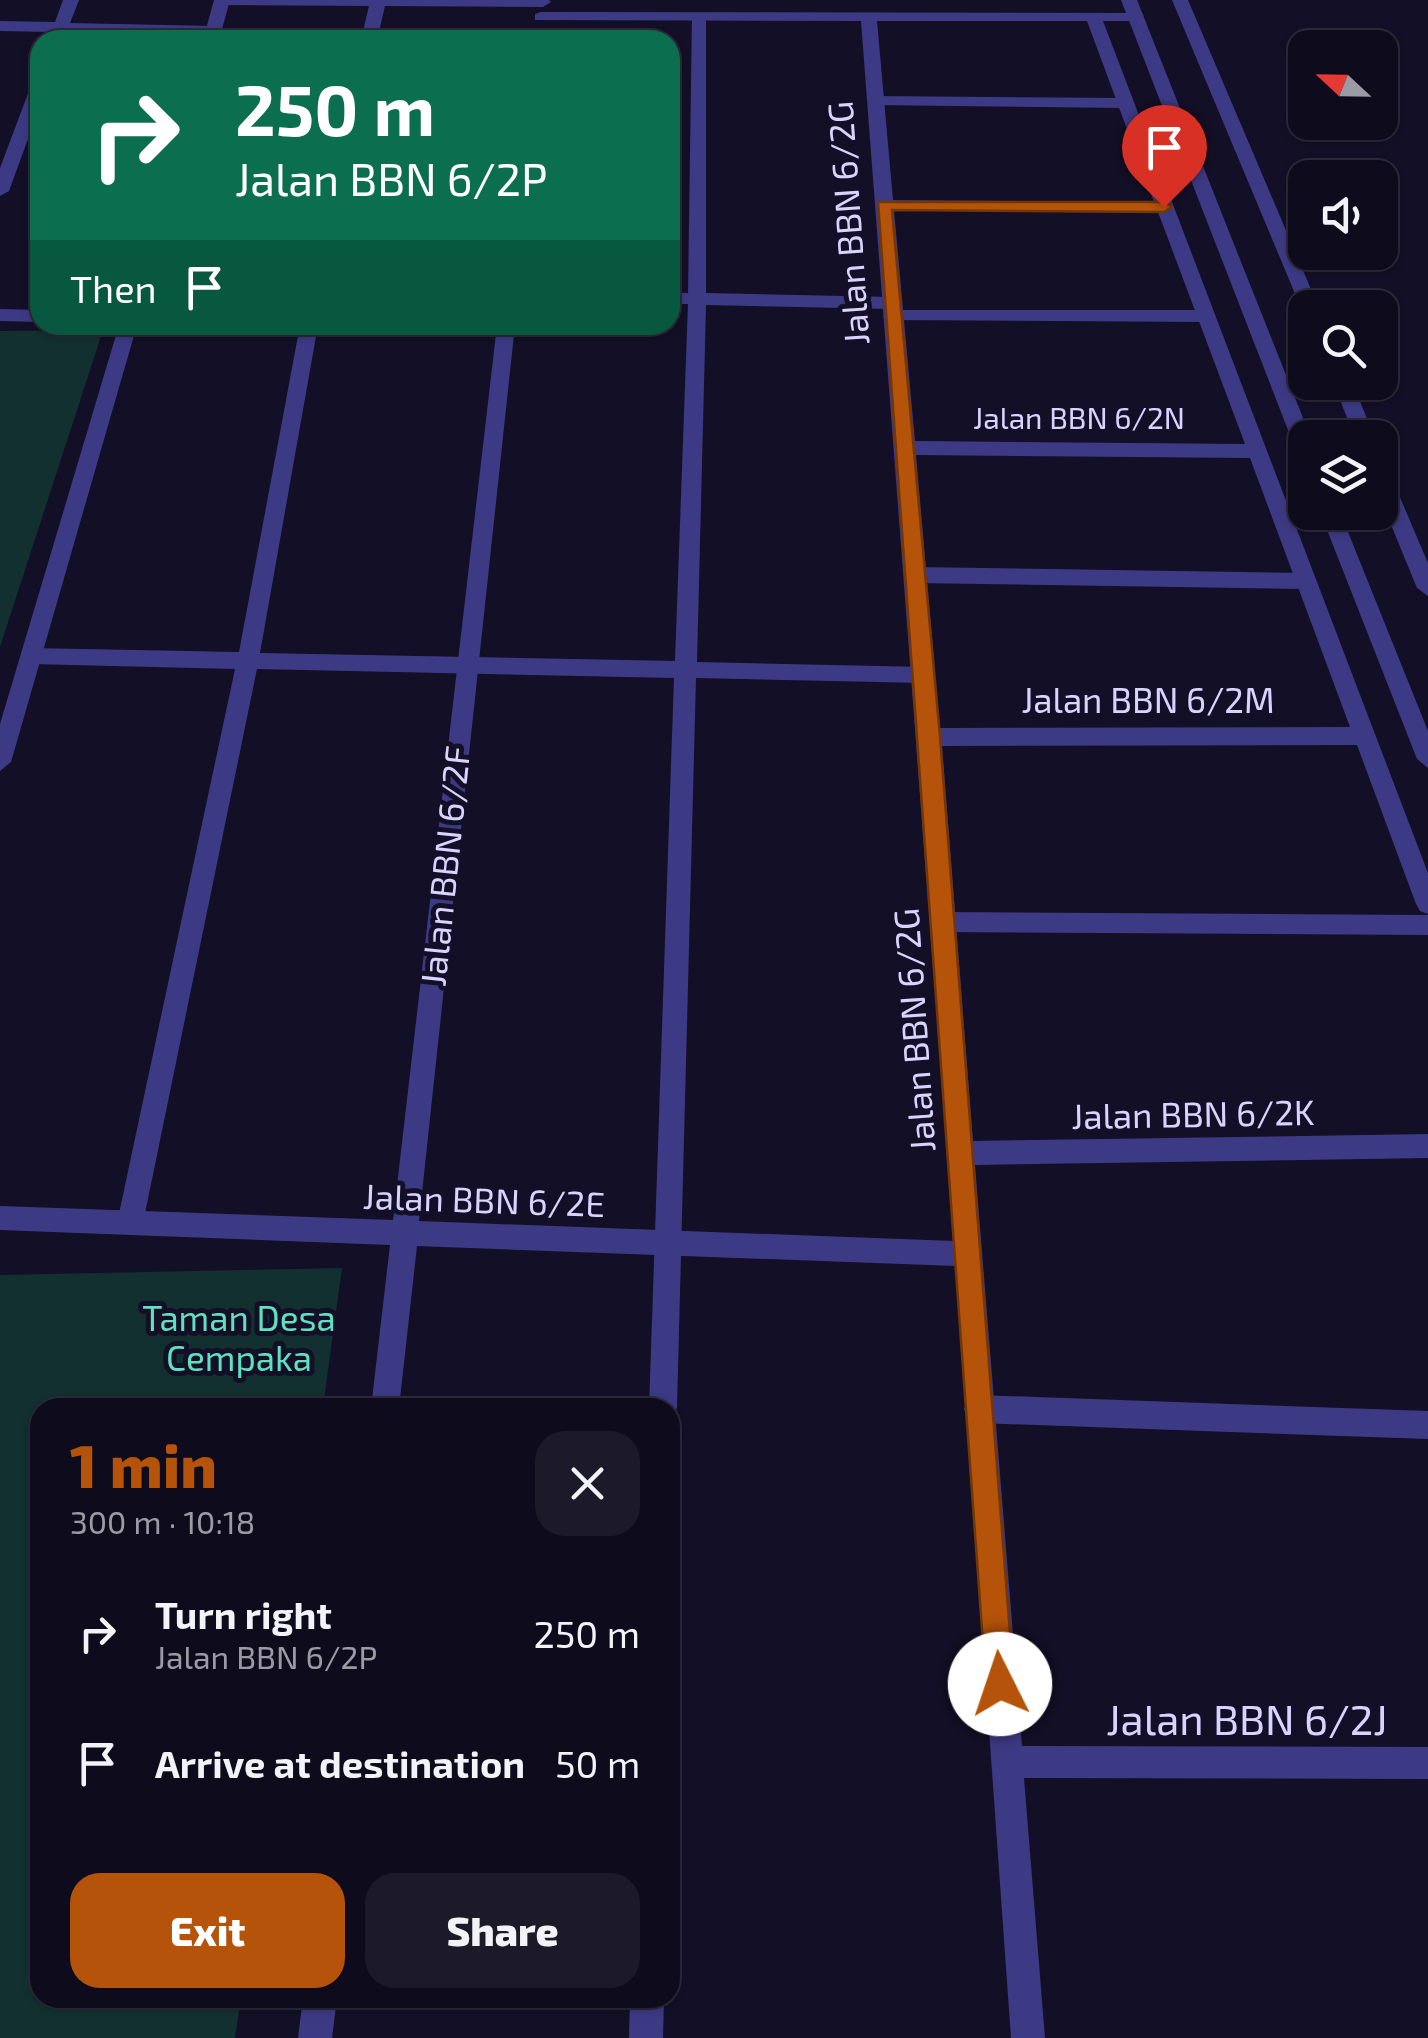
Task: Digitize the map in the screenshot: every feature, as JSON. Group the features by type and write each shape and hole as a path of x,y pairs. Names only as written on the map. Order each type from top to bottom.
{"street":[{"path":"60,30 71,0"},
{"path":"214,30 222,0 542,7 698,18 1094,18 1133,8 1294,420"},
{"path":"1180,0 1302,290"},
{"path":"371,30 377,1"},
{"path":"663,1398 697,298 698,18"},
{"name":"Jalan BBN 6/2G","path":"869,18 902,448 930,737 1028,2038"},
{"path":"1094,18 1428,904"},
{"path":"0,26 30,30"},
{"path":"875,101 1125,103"},
{"path":"0,191 30,110"},
{"path":"884,206 1164,207"},
{"path":"680,298 891,310 1204,316"},
{"path":"0,315 30,316"},
{"path":"0,762 125,335"},
{"path":"130,1223 248,660 307,335"},
{"name":"Jalan BBN 6/2F","path":"387,1398 505,335"},
{"name":"Jalan BBN 6/2N","path":"902,448 1254,450"},
{"path":"1398,517 1428,588"},
{"path":"1337,530 1428,759"},
{"path":"915,575 1305,581"},
{"path":"31,656 924,675"},
{"name":"Jalan BBN 6/2M","path":"930,737 1366,736"},
{"path":"943,922 1428,925"},
{"name":"Jalan BBN 6/2K","path":"960,1154 1428,1146"},
{"name":"Jalan BBN 6/2E","path":"0,1218 966,1254"},
{"path":"978,1409 1428,1424"},
{"name":"Jalan BBN 6/2J","path":"1006,1762 1428,1763"},
{"path":"315,2038 319,2008"},
{"path":"646,2038 647,2008"}],"green space":[{"path":"0,331 101,335 0,647"},
{"name":"Taman Desa Cempaka","path":"342,1268 324,1398 30,1398 30,2008 240,2008 235,2038 0,2038 0,1275"}],"route":[{"path":"1000,1684 930,737 884,206 1164,207"}]}
